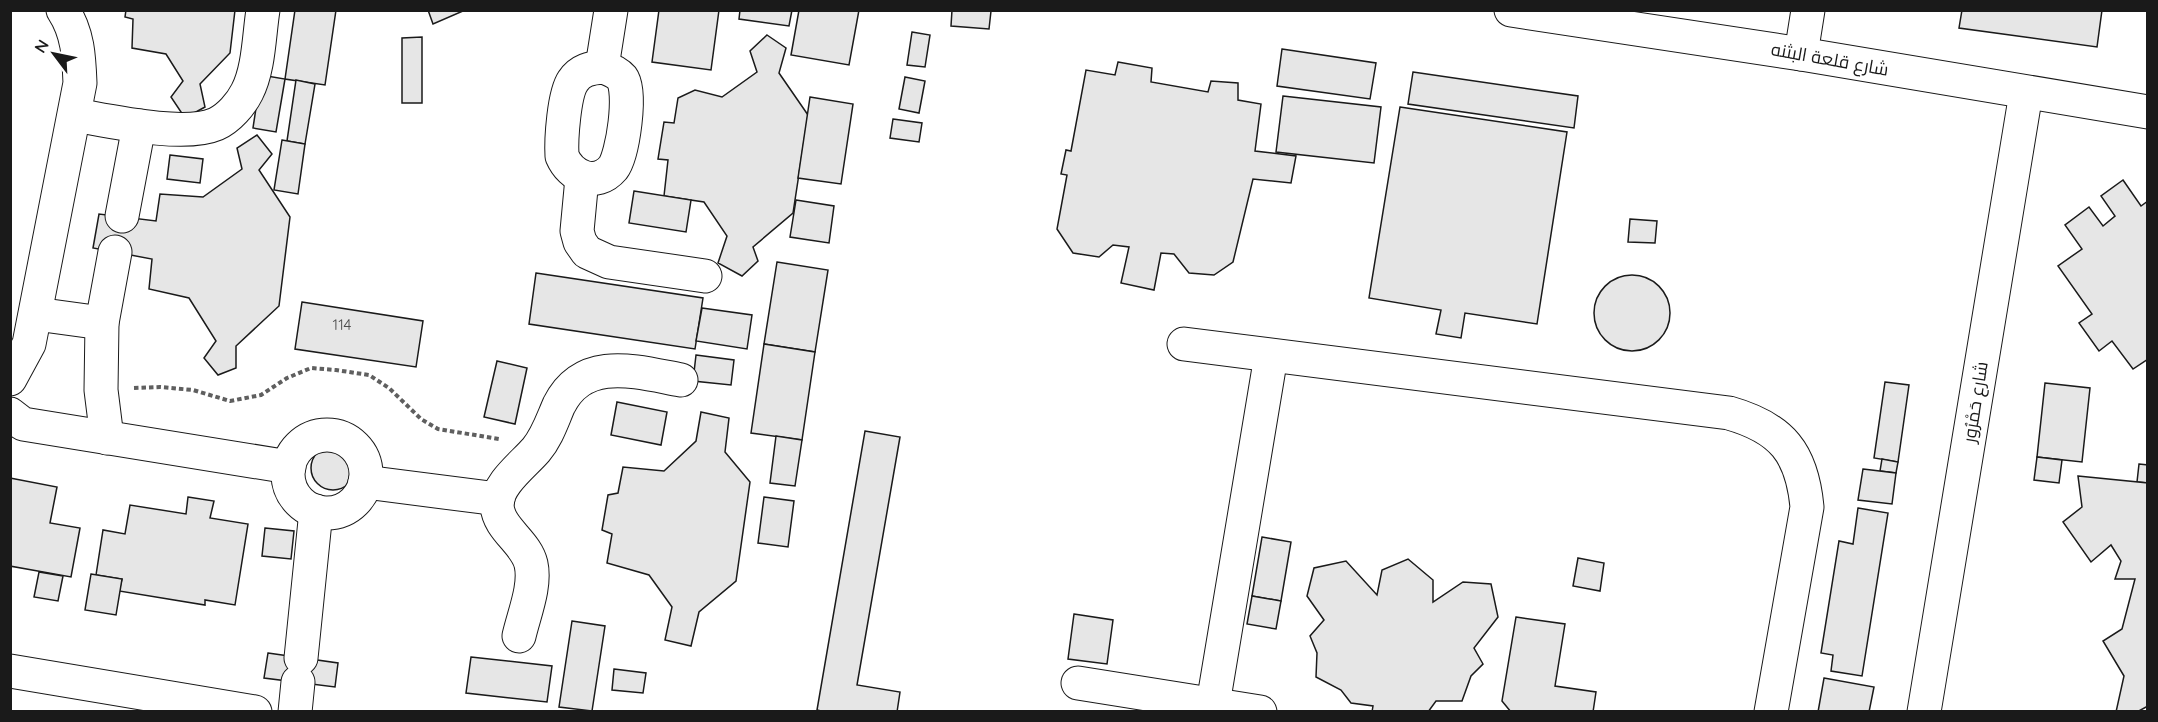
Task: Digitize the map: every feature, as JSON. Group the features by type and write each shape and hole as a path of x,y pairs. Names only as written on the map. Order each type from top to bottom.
{"street":[{"path":"75,115 139,126 196,129 217,124 236,110 248,90 263,10"},
{"path":"602,67 611,10"},
{"name":"شارع قلعة البثنه","path":"1511,10 1801,54 2148,112"},
{"path":"1801,54 1808,10"},
{"path":"10,379 29,344 75,115 80,83 79,51 70,14"},
{"path":"602,67 613,71 623,79 627,90 619,155 614,166 606,175 594,179 582,178 566,166 562,156 569,92 573,81 580,73 602,67"},
{"name":"شارع حَمْرُور","path":"1924,711 2026,93"},
{"path":"122,216 139,126"},
{"path":"582,178 577,231 580,242 587,252 597,259 609,262 705,276"},
{"path":"107,438 100,390 102,323 116,252"},
{"path":"36,314 102,323"},
{"path":"1184,344 1730,413 1755,421 1778,435 1795,455 1804,480 1807,507 1771,711"},
{"path":"1213,704 1271,356"},
{"path":"519,636 532,578 531,562 504,524 497,509 504,484 541,444 571,387 587,375 607,369 681,380"},
{"path":"10,414 24,423 289,467"},
{"path":"328,435 341,437 353,444 362,455 366,468 365,482 352,504 341,510 316,511 303,505 294,494 289,481 289,467 293,454 302,444 314,437 328,435"},
{"path":"365,482 498,499"},
{"path":"298,684 316,511"},
{"path":"10,670 255,711"},
{"path":"1078,683 1260,711"}],"path":[{"path":"100,390 160,387 193,390 230,401 261,395 287,378 311,368 336,370 369,375 389,388 421,419 438,429 541,444"}],"building":[{"path":"126,10 235,10 230,53 200,84 205,107 185,118 171,97 183,81 166,54 132,48 133,19 125,17"},
{"path":"295,10 336,10 325,85 285,79"},
{"path":"428,10 462,10 463,11 433,24"},
{"path":"659,10 719,10 711,70 652,62"},
{"path":"740,10 792,10 789,26 739,19"},
{"path":"799,10 859,10 849,65 791,55"},
{"path":"952,10 991,11 989,29 951,26"},
{"path":"1962,10 2102,10 2097,47 1959,28"},
{"path":"912,32 930,35 925,67 907,65"},
{"path":"767,35 786,48 779,73 808,115 793,213 753,247 758,261 742,276 718,263 727,236 704,202 664,196 668,160 658,159 664,122 674,123 678,98 695,90 722,97 757,72 750,51"},
{"path":"422,37 422,103 402,103 402,38"},
{"path":"1282,49 1376,63 1370,99 1277,86"},
{"path":"1118,62 1152,68 1151,82 1208,92 1211,81 1238,83 1238,100 1261,104 1255,151 1296,156 1291,183 1253,179 1233,262 1214,275 1189,273 1174,254 1161,253 1154,290 1121,283 1129,247 1113,245 1099,257 1073,253 1057,229 1067,175 1061,174 1066,150 1071,151 1086,70 1115,75"},
{"path":"1413,72 1578,96 1574,128 1408,104"},
{"path":"261,75 285,79 276,132 253,128"},
{"path":"905,77 925,81 919,113 899,109"},
{"path":"296,80 315,84 305,144 287,141"},
{"path":"1283,96 1381,107 1374,163 1276,152"},
{"path":"810,97 853,104 841,184 798,178"},
{"path":"1400,107 1567,132 1537,324 1465,313 1461,338 1436,334 1441,310 1369,298"},
{"path":"893,119 922,123 919,142 890,138"},
{"path":"257,135 272,154 259,170 290,217 279,306 236,346 236,368 218,375 204,358 216,341 189,298 149,289 152,259 93,248 99,214 156,221 160,194 203,197 242,169 237,148"},
{"path":"282,140 305,144 298,194 274,190"},
{"path":"170,155 203,159 200,183 167,179"},
{"path":"2123,180 2141,206 2148,201 2148,359 2133,369 2112,341 2099,351 2079,323 2092,314 2058,266 2082,249 2065,225 2089,207 2103,226 2115,216 2101,196"},
{"path":"634,191 691,200 686,232 629,223"},
{"path":"796,200 834,206 829,243 790,237"},
{"path":"1630,219 1657,221 1655,243 1628,242"},
{"path":"777,262 828,270 815,352 764,344"},
{"path":"536,273 703,298 695,349 529,324"},
{"path":"1625,275 1639,275 1653,281 1664,292 1670,306 1667,328 1659,340 1639,351 1625,351 1611,345 1600,334 1594,320 1594,306 1600,292 1611,281"},
{"path":"302,302 423,321 416,367 295,349"},
{"path":"702,308 752,315 747,349 696,341"},
{"path":"764,344 815,352 802,440 751,433"},
{"path":"696,355 734,360 731,385 693,381"},
{"path":"497,361 527,368 515,424 484,417"},
{"path":"1885,382 1909,385 1898,462 1874,458"},
{"path":"2045,383 2090,388 2082,462 2037,457"},
{"path":"617,402 667,412 661,445 611,435"},
{"path":"701,412 729,418 725,452 750,482 736,581 699,612 691,646 665,640 672,607 649,575 607,563 612,534 602,530 608,495 618,493 623,467 664,471 696,441"},
{"path":"865,431 900,437 857,685 900,692 897,712 825,712 817,710"},
{"path":"776,436 802,440 795,486 770,483"},
{"path":"333,446 348,453 355,468 348,483 333,490 318,483 311,468 318,453"},
{"path":"2037,457 2062,460 2059,483 2034,480"},
{"path":"1882,459 1898,462 1896,473 1880,471"},
{"path":"2139,464 2148,465 2148,483 2137,482"},
{"path":"1863,469 1896,473 1892,504 1858,500"},
{"path":"2078,476 2148,483 2148,706 2137,712 2116,712 2124,676 2103,641 2122,629 2135,579 2115,579 2121,561 2111,545 2091,562 2063,522 2082,507"},
{"path":"10,478 57,487 50,523 80,528 71,577 10,566"},
{"path":"188,497 214,501 210,518 248,524 235,605 205,600 205,605 119,591 122,579 96,575 103,530 125,534 130,505 186,514"},
{"path":"764,497 794,501 788,547 758,543"},
{"path":"1858,508 1888,513 1862,676 1831,671 1833,655 1821,653 1839,541 1853,544"},
{"path":"265,528 294,531 291,559 262,556"},
{"path":"1262,537 1291,542 1281,601 1252,596"},
{"path":"1578,558 1604,563 1600,591 1573,586"},
{"path":"1408,559 1433,580 1433,602 1463,582 1491,584 1498,617 1474,648 1483,664 1471,676 1462,701 1436,701 1428,712 1372,712 1373,706 1351,703 1341,690 1316,677 1317,653 1310,636 1324,620 1307,596 1314,568 1346,561 1377,595 1382,570"},
{"path":"39,572 63,576 58,601 34,597"},
{"path":"91,574 122,579 116,615 85,610"},
{"path":"1252,596 1281,601 1276,629 1247,624"},
{"path":"1074,614 1113,620 1107,664 1068,659"},
{"path":"1516,617 1565,624 1555,686 1596,692 1593,712 1511,712 1502,701"},
{"path":"572,621 605,626 592,711 559,707"},
{"path":"268,653 338,663 335,687 264,678"},
{"path":"471,657 552,666 547,702 466,693"},
{"path":"614,669 646,673 643,693 612,690"},
{"path":"1824,678 1874,687 1869,712 1818,712"}]}
